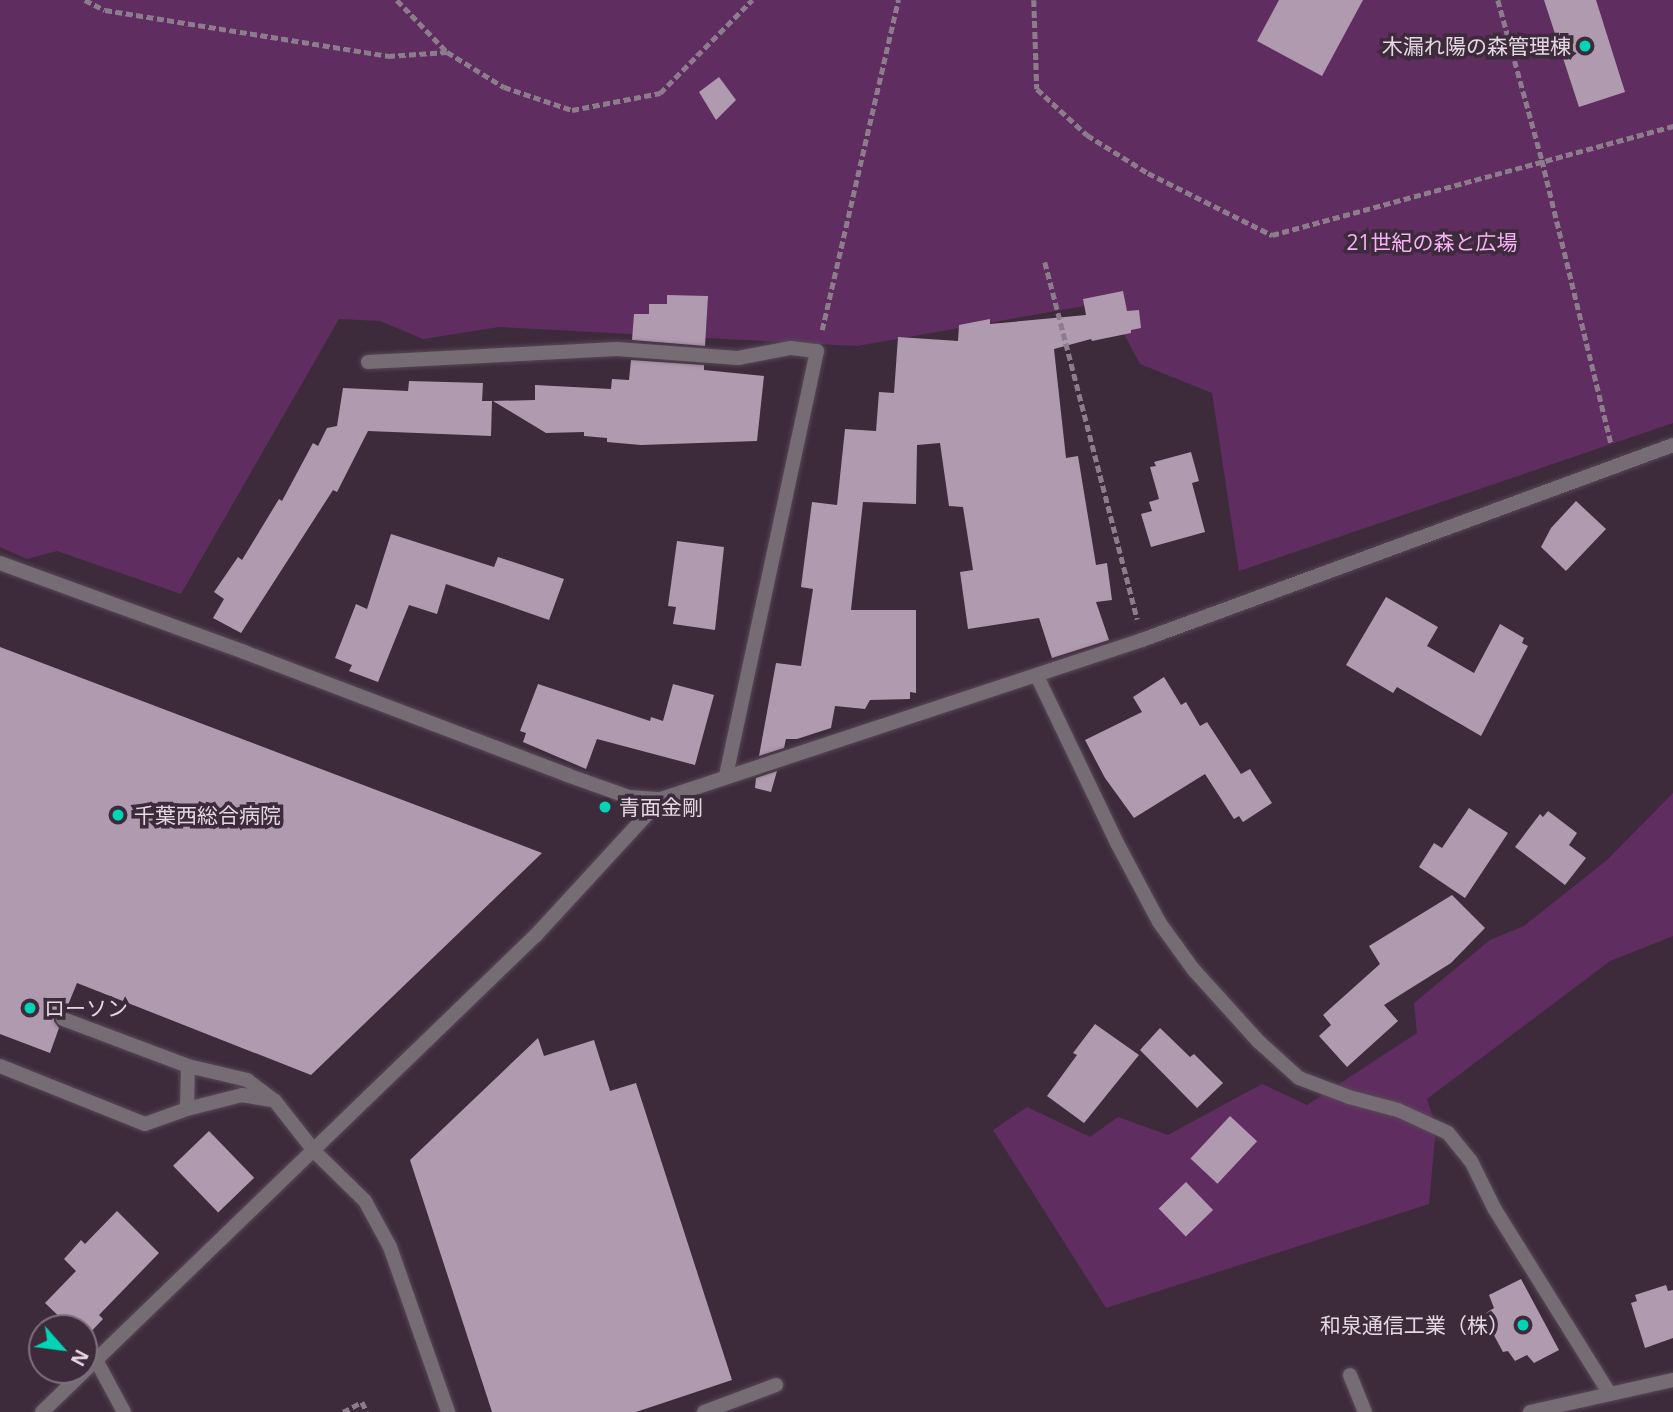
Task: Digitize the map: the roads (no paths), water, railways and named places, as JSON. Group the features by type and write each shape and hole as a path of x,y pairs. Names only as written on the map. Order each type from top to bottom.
{"street":[{"path":"368,362 617,349 738,358 791,348 817,351 726,776"},
{"path":"0,563 567,775 629,797 661,799 1142,640 1673,444"},
{"path":"1037,676 1159,922 1193,969 1258,1041 1299,1078 1349,1097 1398,1110 1448,1133 1471,1161 1494,1208 1610,1394"},
{"path":"98,1358 315,1152 536,935 661,799"},
{"path":"63,1019 188,1066 247,1080 275,1101 315,1152 365,1201 390,1247 448,1412"},
{"path":"0,1066 145,1124 187,1109 242,1095 275,1101"},
{"path":"187,1109 188,1066"},
{"path":"98,1364 124,1412"},
{"path":"1350,1375 1364,1412"},
{"path":"1530,1412 1673,1380"},
{"path":"41,1412 71,1384"},
{"path":"704,1412 776,1385"}],"place":[{"name":"木漏れ陽の森管理棟","path":"1585,46"},
{"name":"青面金剛","path":"605,807"},
{"name":"千葉西総合病院","path":"118,815"},
{"name":"ローソン","path":"30,1008"},
{"name":"和泉通信工業（株）","path":"1523,1325"}],"park label":[{"name":"21世紀の森と広場","path":"1432,242"}]}
